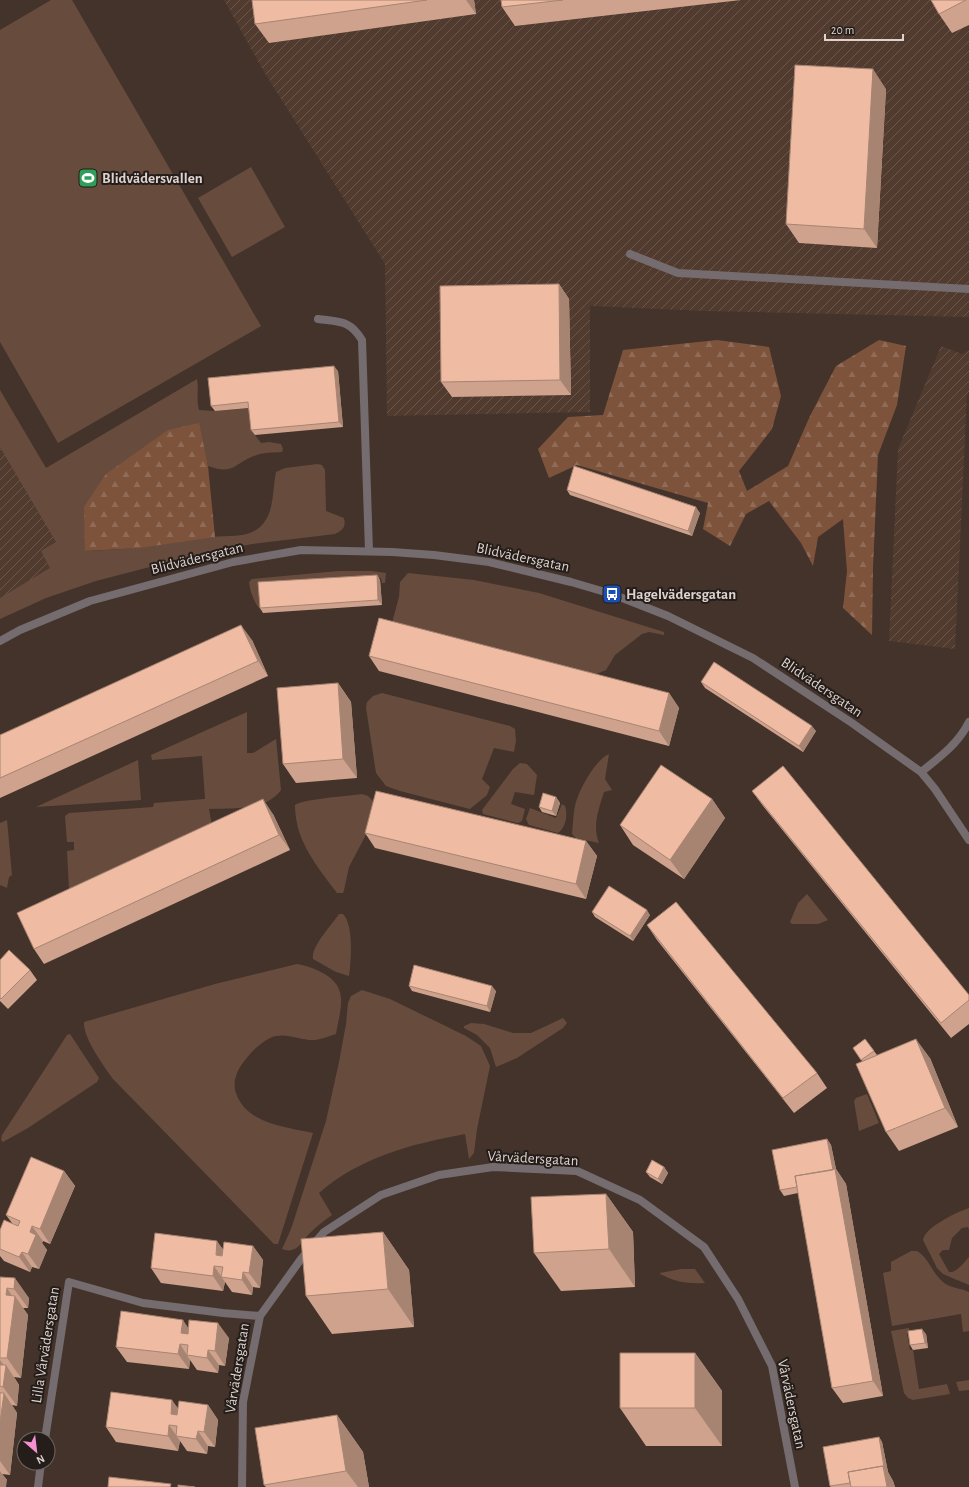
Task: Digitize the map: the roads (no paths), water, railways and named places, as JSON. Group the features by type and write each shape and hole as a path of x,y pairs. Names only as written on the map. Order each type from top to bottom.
{"street":[{"path":"630,254 678,273 969,289"},
{"path":"318,319 341,322 355,328 362,340 369,551"},
{"name":"Blidvädersgatan","path":"0,641 20,630 90,601 232,562 301,550 369,551 434,555 489,562 572,582 612,594 655,610 754,658 852,723 921,772 936,789 969,840"},
{"path":"921,772 952,747 962,735 969,722"},
{"name":"Vårvädersgatan","path":"242,1487 243,1402 260,1316 301,1259 324,1232 381,1195 439,1175 493,1167 577,1171 640,1200 704,1247 738,1299 772,1366 795,1487"},
{"name":"Lilla Vårvädersgatan","path":"46,1431 69,1282 143,1302 223,1313 260,1316"},
{"path":"38,1487 40,1471"}],"place":[{"name":"Blidvädersvallen","path":"88,178"},
{"name":"Hagelvädersgatan","path":"612,594"}]}
